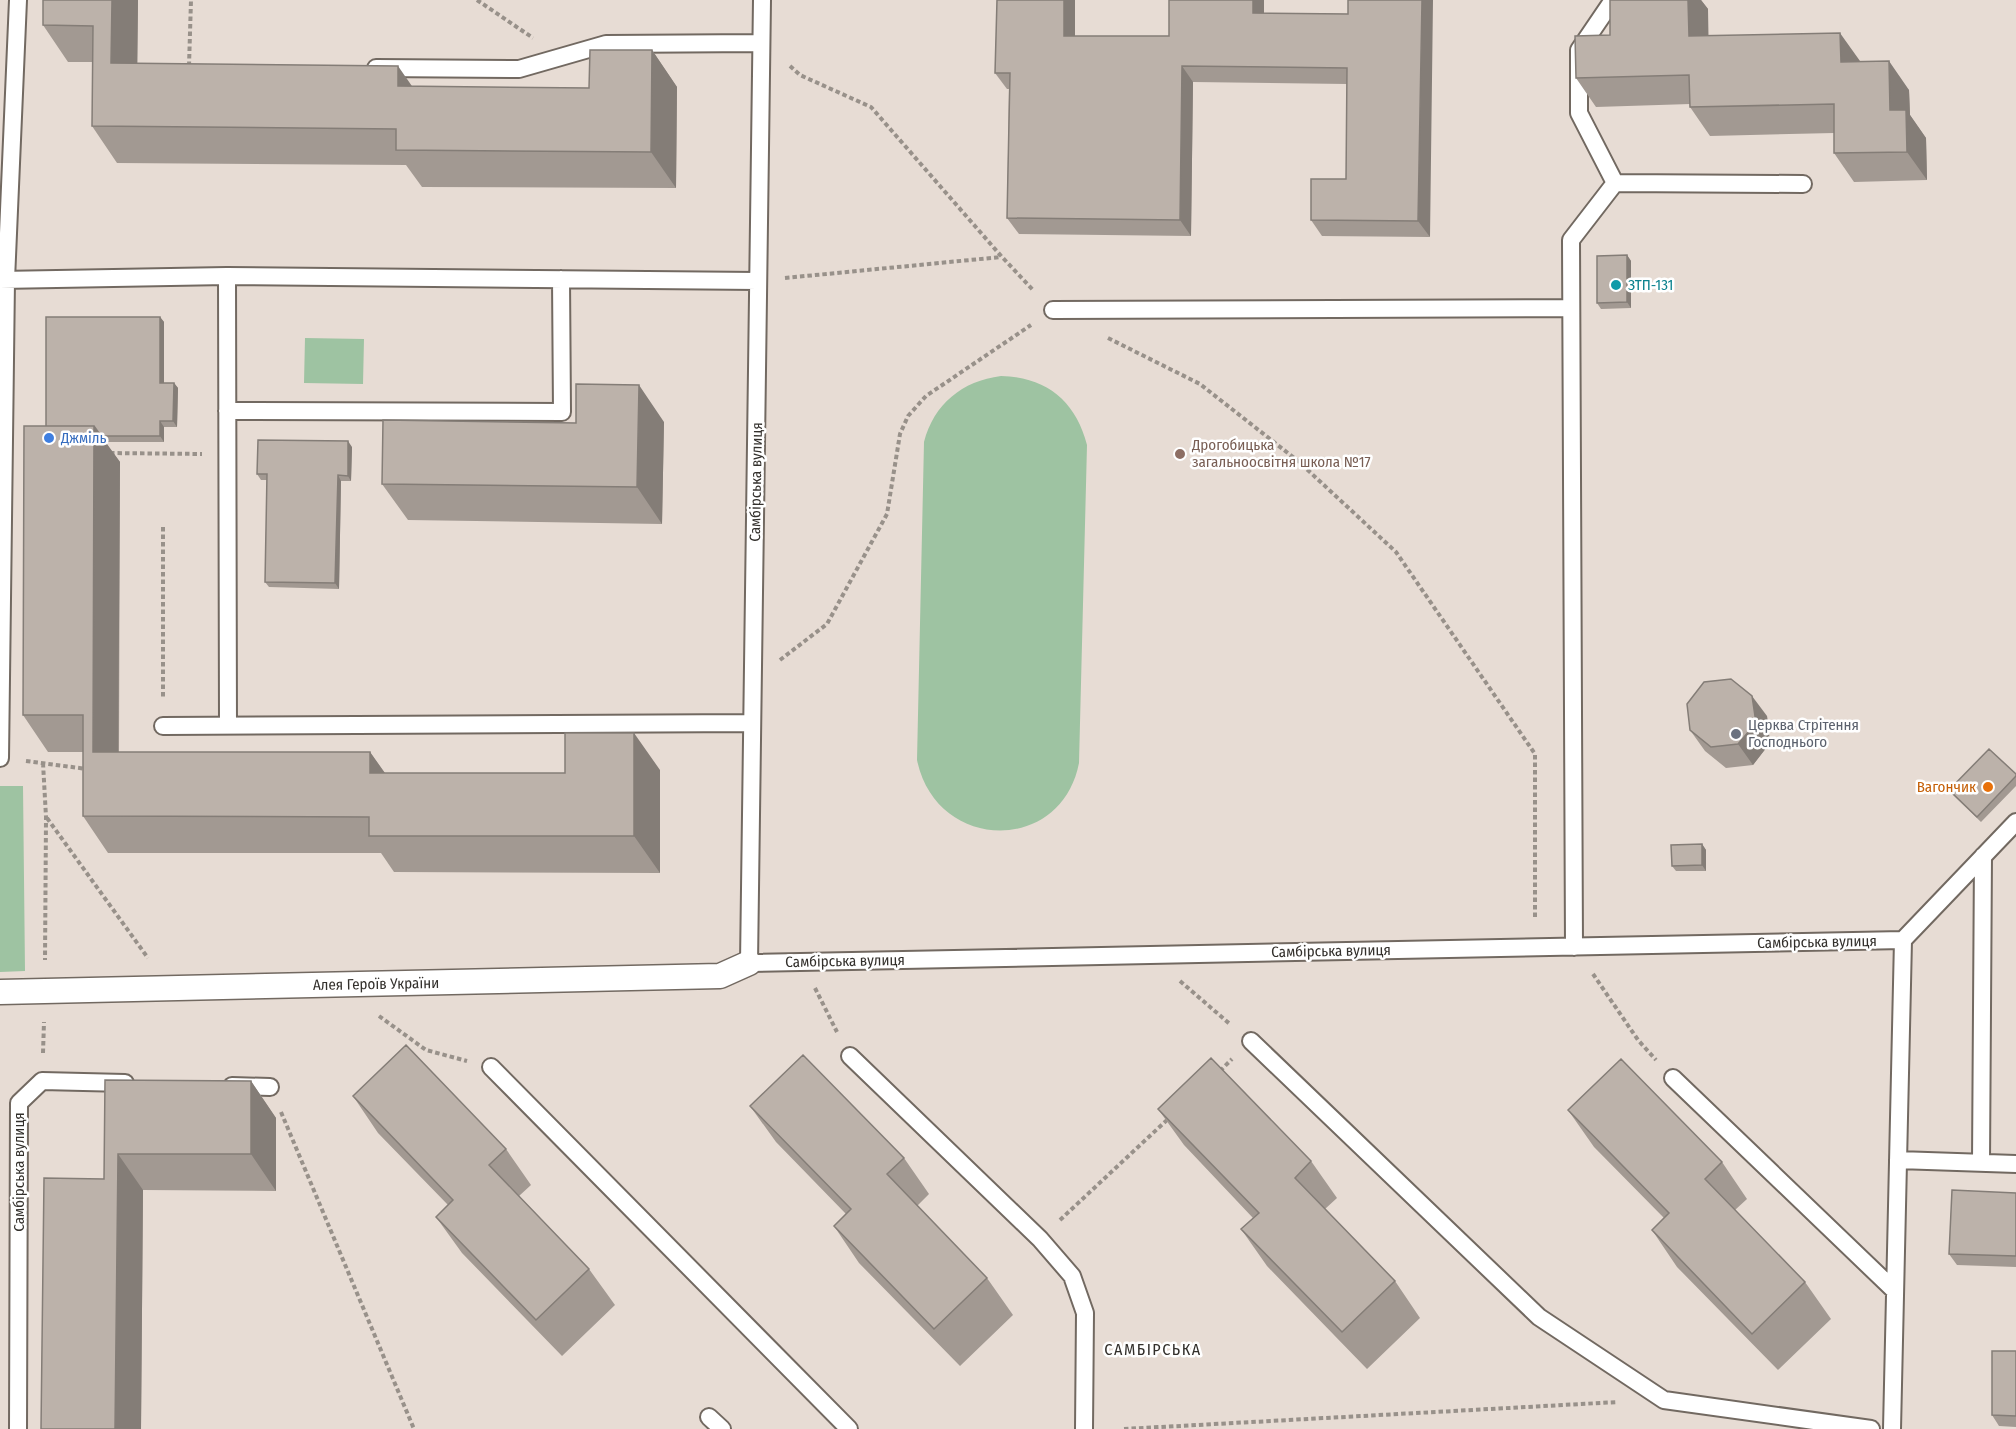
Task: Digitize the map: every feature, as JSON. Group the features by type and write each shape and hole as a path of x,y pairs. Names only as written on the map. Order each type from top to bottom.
{"street":[{"name":"Алея Героїв України","path":"0,992 720,976 750,963"}],"lane":[{"path":"0,758 3,280 18,0"},
{"name":"Самбірська вулиця","path":"762,0 750,963 1903,940"},
{"path":"1613,0 1579,50 1579,113 1615,183"},
{"path":"354,67 519,69 606,44 761,43"},
{"path":"1615,183 1803,184"},
{"path":"1574,947 1571,240 1615,183"},
{"path":"3,280 226,276 758,280"},
{"path":"226,276 228,725"},
{"path":"227,411 562,412 561,279"},
{"path":"1053,310 1571,308"},
{"path":"163,726 752,723"},
{"path":"1892,1429 1903,940 2016,822"},
{"path":"1981,1163 1983,856"},
{"path":"1251,1041 1539,1317 1664,1400 1871,1429"},
{"path":"850,1056 1040,1239 1072,1276 1085,1313 1084,1429"},
{"path":"491,1067 849,1429"},
{"path":"1673,1078 1894,1291"},
{"path":"42,1081 145,1084"},
{"name":"Самбірська вулиця","path":"18,1429 19,1103 42,1081"},
{"path":"213,1085 270,1087"},
{"path":"1899,1160 2016,1164"},
{"path":"709,1417 722,1429"}],"path":[{"path":"189,66 191,0"},
{"path":"477,0 561,57"},
{"path":"753,681 827,624 887,514 900,434 908,416 926,396 1053,310 1002,257 871,107 800,75 761,43"},
{"path":"758,280 1002,257"},
{"path":"1106,337 1200,384 1298,461 1396,552 1535,754 1535,947"},
{"path":"105,453 227,454"},
{"path":"163,527 163,726"},
{"path":"0,758 98,770"},
{"path":"42,1081 46,818 43,763"},
{"path":"46,818 169,988"},
{"path":"1574,947 1638,1040 1673,1078"},
{"path":"1148,955 1251,1041 1217,1073"},
{"path":"801,962 850,1056"},
{"path":"337,984 426,1050 491,1067"},
{"path":"270,1087 414,1429"},
{"path":"1040,1239 1175,1112"},
{"path":"1124,1429 1664,1400"}],"green space":[{"path":"305,338 364,339 363,384 304,383"},
{"path":"1001,376 1032,381 1057,394 1075,416 1087,445 1079,763 1068,793 1049,814 1025,827 998,830 972,826 948,812 929,790 917,760 924,442 935,416 952,397 974,383"},
{"path":"0,786 23,786 25,971 0,972"}],"building":[{"path":"43,0 112,0 111,63 398,66 398,86 589,88 590,50 652,50 651,152 396,150 396,129 92,126 93,26 43,25"},
{"path":"997,0 1064,0 1064,36 1169,36 1169,0 1253,0 1253,13 1348,14 1348,0 1422,0 1418,221 1311,220 1311,179 1346,179 1347,68 1182,66 1180,220 1007,218 1010,73 995,73"},
{"path":"1610,0 1688,0 1689,36 1840,33 1841,62 1889,61 1890,110 1906,110 1907,152 1834,153 1834,104 1690,107 1689,75 1576,78 1575,36 1610,35"},
{"name":"ЗТП-131","path":"1627,255 1627,302 1597,303 1597,256"},
{"path":"46,317 160,317 160,383 174,383 173,421 160,421 160,436 101,436 94,426 46,426"},
{"path":"576,384 639,385 637,487 382,484 383,420 576,423"},
{"path":"24,426 94,426 93,752 370,752 370,773 565,773 565,733 634,733 634,836 369,836 369,817 83,816 83,715 23,715"},
{"path":"258,440 348,441 348,476 338,475 335,583 265,582 267,474 257,474"},
{"path":"1731,679 1752,696 1756,723 1738,744 1711,747 1690,730 1687,704 1704,682"},
{"path":"1989,749 2016,776 1977,817 1949,790"},
{"path":"1702,844 1702,865 1672,866 1671,845"},
{"path":"406,1045 506,1149 489,1165 589,1269 536,1320 436,1217 453,1200 353,1096"},
{"path":"803,1055 904,1158 887,1174 987,1278 934,1329 834,1226 851,1209 750,1106"},
{"path":"1211,1058 1311,1161 1295,1178 1395,1281 1342,1332 1241,1229 1259,1213 1158,1109"},
{"path":"1621,1059 1722,1162 1705,1179 1805,1282 1752,1334 1652,1230 1669,1213 1568,1110"},
{"path":"105,1080 251,1081 251,1154 118,1154 115,1429 41,1429 44,1178 104,1179"},
{"path":"1952,1190 2016,1193 2016,1256 1949,1254"},
{"path":"1992,1351 2016,1351 2016,1416 1992,1415"}],"place":[{"name":"ЗТП-131","path":"1616,285"},
{"name":"Джміль","path":"49,438"},
{"name":"Дрогобицька загальноосвітня школа №17","path":"1180,454"},
{"name":"Церква Стрітення Господнього","path":"1736,734"},
{"name":"Вагончик","path":"1988,787"}],"district":[{"name":"САМБІРСЬКА","path":"1153,1349"}]}
